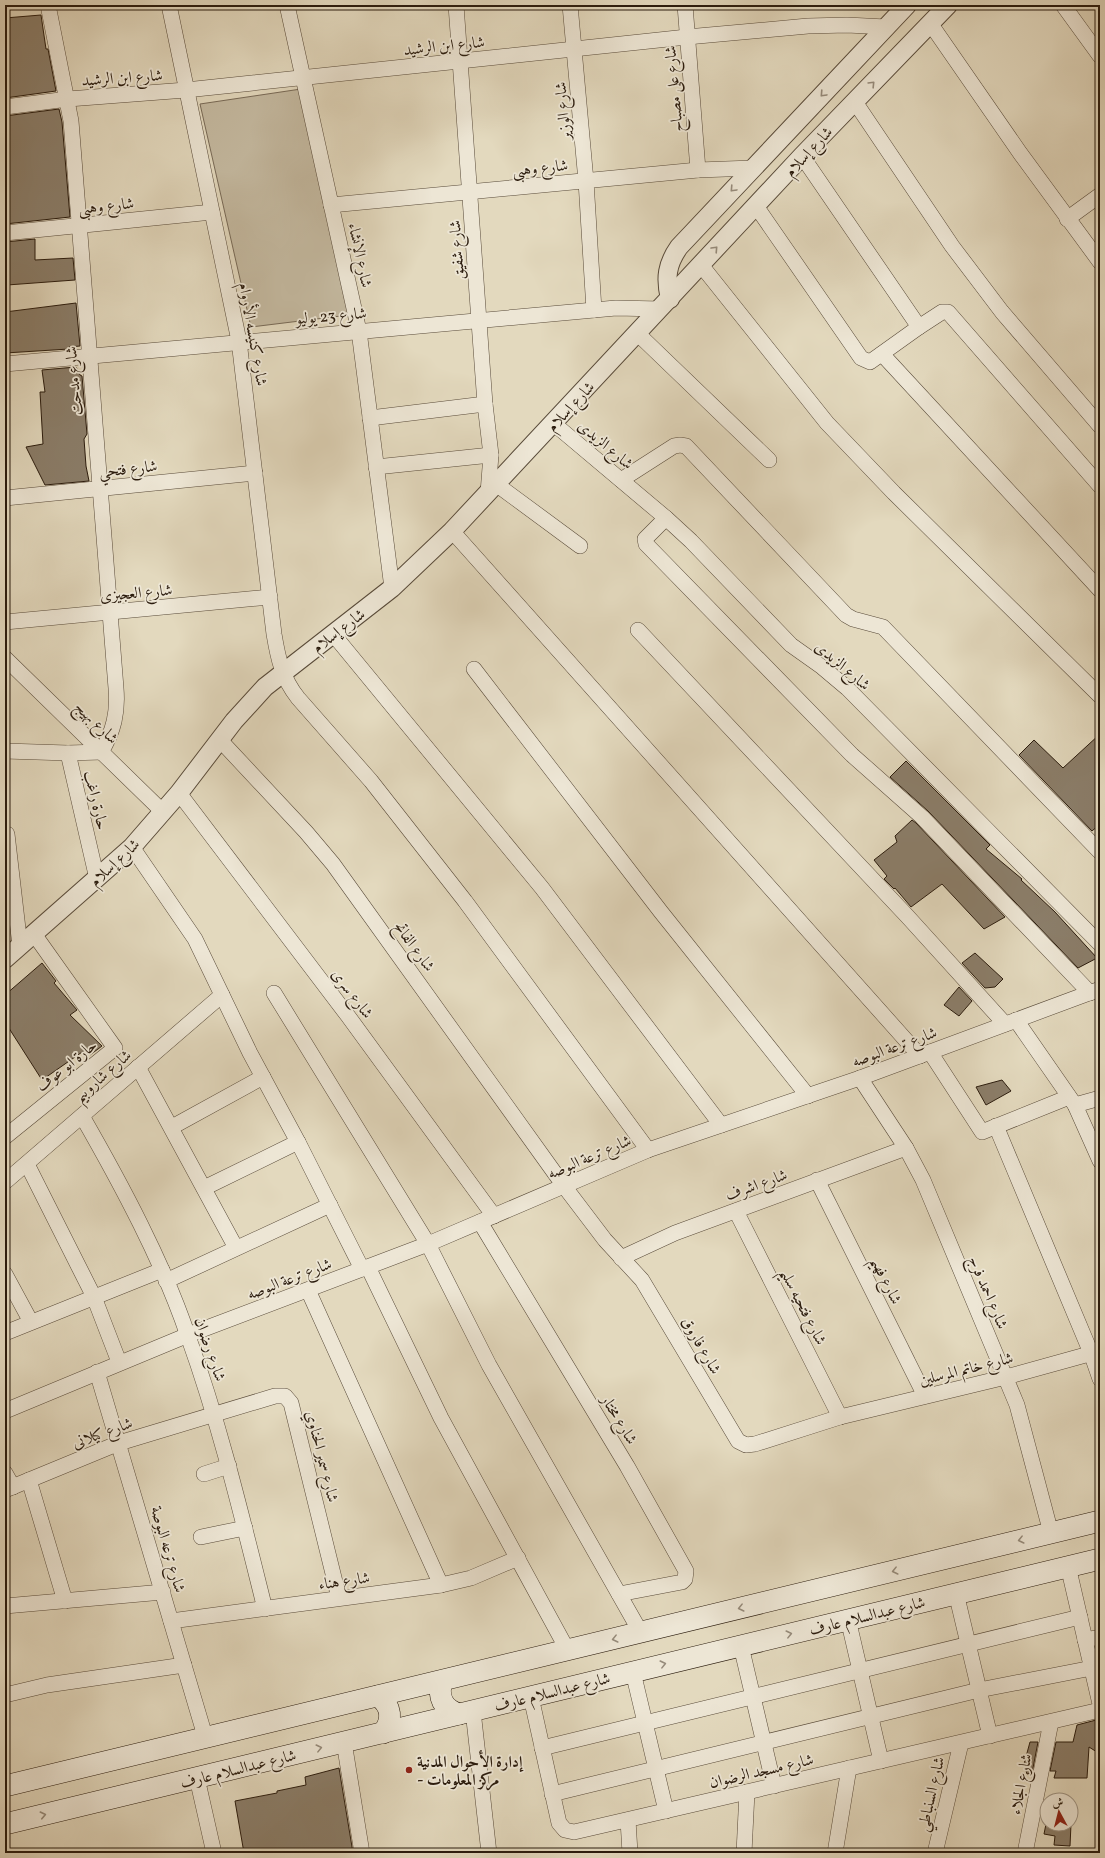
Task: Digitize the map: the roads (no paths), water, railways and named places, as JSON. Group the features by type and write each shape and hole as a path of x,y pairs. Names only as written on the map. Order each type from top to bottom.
{"main road":[{"path":"5,1786 205,1736 568,1651 1100,1521"},
{"name":"شارع عبدالسلام عارف","path":"5,1824 1100,1558"},
{"path":"442,1681 440,1695 442,1702 452,1712 466,1712"},
{"path":"378,1696 388,1706 390,1714 387,1727 382,1733"}],"street":[{"name":"شارع مدحت","path":"48,5 68,99 117,695 116,715 108,741 101,752"},
{"name":"شارع كنيسه الأروام","path":"169,5 239,341 276,648 282,673 295,694 371,781 465,901 648,1150"},
{"name":"شارع الإنشاء","path":"286,5 359,331 392,588"},
{"name":"شارع شفيق","path":"456,5 485,404 491,455 492,488"},
{"name":"شارع الوزير","path":"570,5 586,181 594,310"},
{"name":"شارع على مصباح","path":"685,5 698,170"},
{"name":"شارع إسلام","path":"665,304 667,271 671,258 678,247 907,5"},
{"name":"شارع إسلام","path":"11,952 34,934 132,847 179,793 249,704 282,673 392,588 452,531 638,334 802,156 948,5"},
{"path":"1063,5 1100,56"},
{"path":"930,23 1067,219 1100,262"},
{"name":"شارع ابن الرشيد","path":"5,107 68,99 186,90 687,37 808,26 846,25 886,27"},
{"path":"855,102 952,246 1002,312 1100,426"},
{"path":"802,156 919,327"},
{"name":"شارع وهبى","path":"331,205 698,170 753,168"},
{"path":"1067,219 1100,195"},
{"path":"756,206 861,358 870,362 942,312 948,312 1100,486"},
{"name":"شارع وهبى","path":"5,233 212,212"},
{"path":"701,265 827,423 894,493 1100,696"},
{"name":"شارع 23 يوليو","path":"5,364 239,341 594,310 638,308 665,304"},
{"path":"638,334 769,460"},
{"path":"882,354 1100,590"},
{"path":"370,418 485,404"},
{"name":"شارع الزيدى","path":"553,424 666,518 691,541 791,645 822,667 847,688 1100,944"},
{"path":"621,480 674,446 686,446 846,615 853,619 883,626 1100,852"},
{"path":"376,467 491,455"},
{"name":"شارع فتحي","path":"5,498 256,474"},
{"path":"492,488 580,546"},
{"path":"666,518 645,539 646,544 852,755 922,817 1095,991"},
{"path":"452,531 925,1054 982,1132 1072,1101 1100,1098"},
{"name":"شارع العجيزى","path":"5,622 270,597"},
{"path":"638,630 908,917 1010,1022 1072,1101 1100,1161"},
{"path":"333,634 542,888 721,1125"},
{"name":"شارع بهيج","path":"5,658 163,812"},
{"path":"474,669 661,912 808,1096"},
{"name":"شارع الفاتح","path":"220,740 278,801 333,864 564,1186"},
{"path":"5,751 68,753 101,752"},
{"name":"حارة راغب","path":"68,753 97,878"},
{"name":"شارع سرى","path":"179,793 348,1016 487,1219"},
{"path":"6,834 11,952"},
{"path":"132,847 189,929 263,1077 365,1268 441,1418 568,1651"},
{"name":"حارة ابو عوف","path":"5,1138 115,1048 34,934"},
{"name":"شارع ترعة البوصه","path":"5,1411 119,1362 428,1244 648,1150 860,1078 1095,991"},
{"path":"274,993 428,1244 489,1365 641,1633"},
{"name":"شارع شاروبيم","path":"5,1182 222,994"},
{"path":"138,1067 236,1248"},
{"path":"172,1128 263,1077"},
{"name":"شارع احمد فرج","path":"860,1078 906,1148 923,1180 984,1329 1006,1377 1021,1419 1051,1533"},
{"name":"شارع رضوان","path":"82,1116 120,1186 164,1275 188,1335 229,1466 265,1609"},
{"path":"996,1126 1096,1352 1100,1378"},
{"path":"204,1188 298,1142"},
{"name":"شارع اشرف","path":"621,1258 656,1241 906,1148"},
{"path":"27,1164 94,1297 119,1362"},
{"name":"شارع فهيم","path":"817,1180 925,1396"},
{"name":"شارع فاروق","path":"564,1186 605,1240 636,1272 648,1289 738,1441 746,1445 755,1444 840,1417"},
{"path":"5,1333 94,1297 164,1275 236,1248 330,1205"},
{"name":"شارع فتحيه سليم","path":"736,1211 840,1417"},
{"name":"شارع مختار","path":"487,1219 686,1571 685,1579 682,1582 618,1594"},
{"path":"5,1274 31,1322"},
{"path":"308,1290 441,1585"},
{"name":"شارع خاتم المرسلين","path":"840,1417 1006,1377 1096,1352"},
{"name":"شارع ترعه البوصة","path":"97,1372 205,1736"},
{"name":"شارع سمير الحناوي","path":"214,1415 275,1396 285,1396 292,1403 339,1598"},
{"name":"شارع كيلانى","path":"9,1489 119,1443 214,1415"},
{"path":"204,1474 229,1466"},
{"path":"5,1473 9,1489"},
{"path":"29,1480 65,1601"},
{"path":"201,1537 245,1528"},
{"name":"شارع هناء","path":"171,1621 441,1585 471,1578 518,1558"},
{"path":"1068,1566 1100,1704"},
{"path":"5,1606 163,1592"},
{"path":"956,1593 990,1736"},
{"path":"542,1748 1080,1617"},
{"path":"848,1619 881,1761"},
{"path":"1085,1640 1100,1637"},
{"path":"741,1646 774,1786"},
{"path":"5,1695 46,1685 184,1665"},
{"path":"552,1794 979,1690 1092,1668"},
{"path":"633,1672 666,1811"},
{"name":"شارع مسجد الرضوان","path":"531,1697 559,1823 561,1827 569,1832 628,1820 1100,1710"},
{"path":"466,1712 489,1853"},
{"name":"شارع الجلاء","path":"1025,1853 1051,1722"},
{"path":"344,1742 362,1853"},
{"name":"شارع السنباطي","path":"936,1853 960,1743"},
{"path":"835,1853 849,1768"},
{"path":"197,1778 214,1853"},
{"path":"744,1853 747,1792"},
{"path":"628,1820 630,1853"}],"place":[{"name":"إدارة الأحوال المدنية - مركز المعلومات","path":"409,1770"}]}
